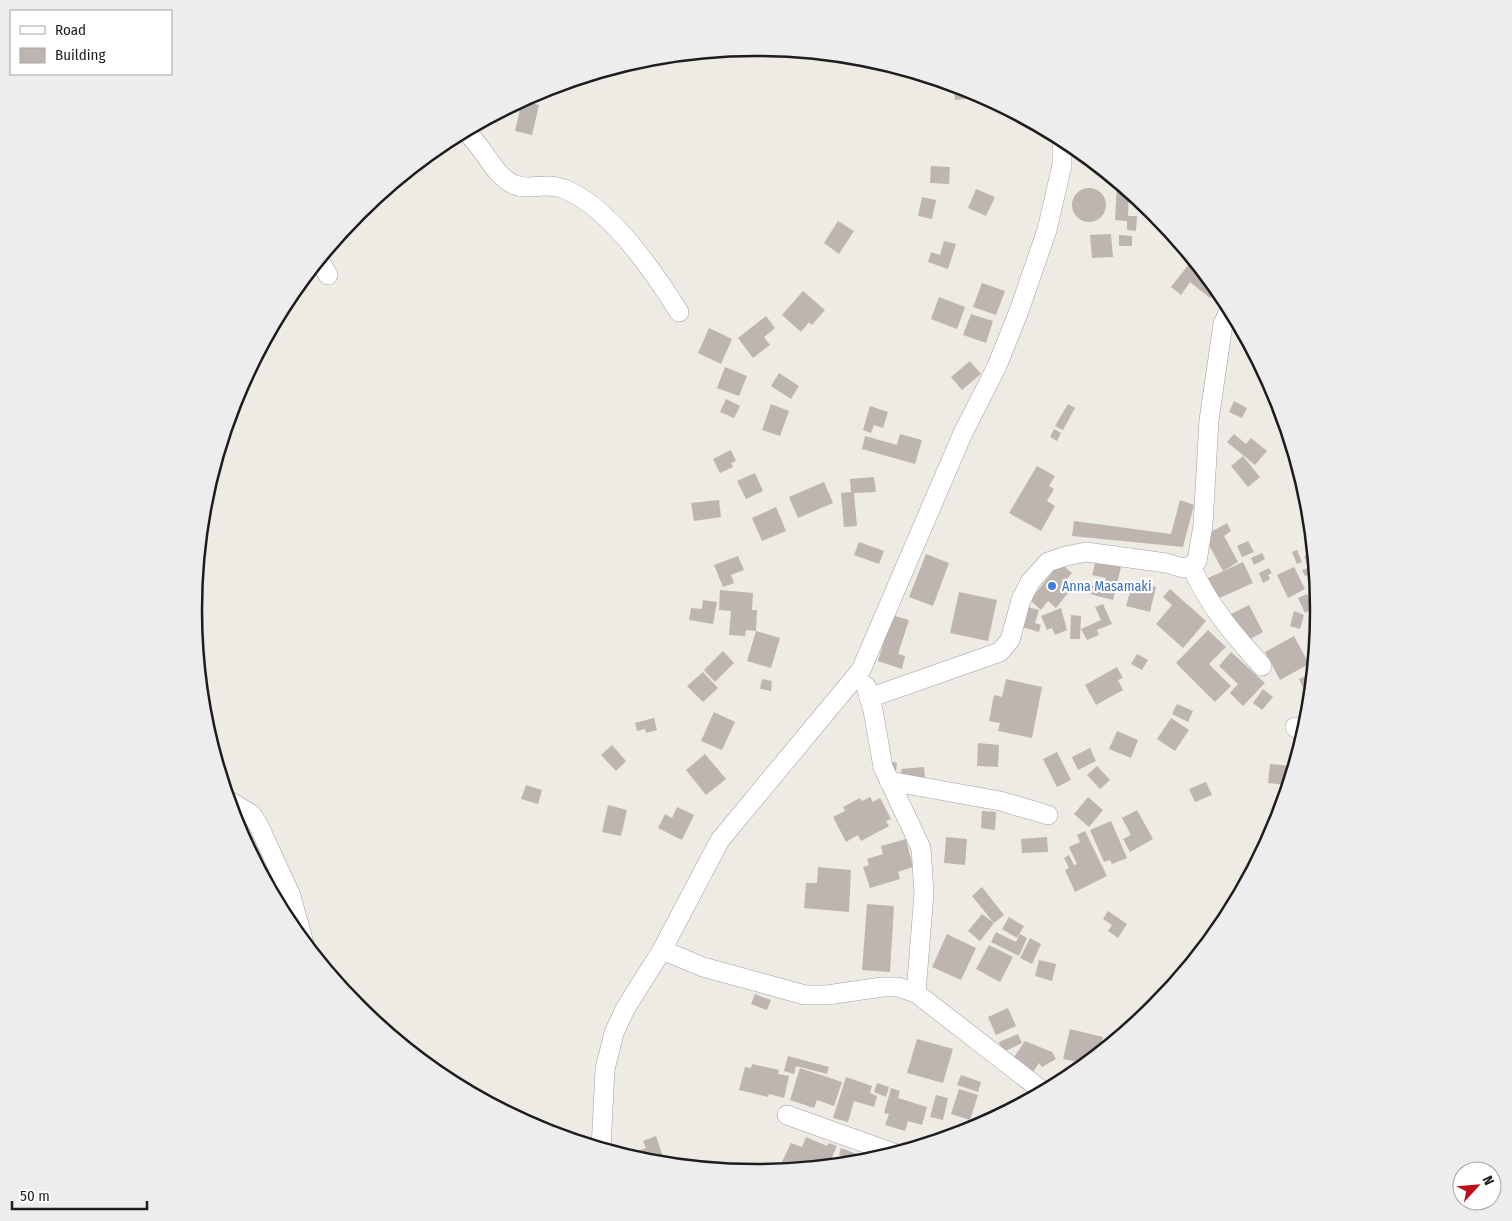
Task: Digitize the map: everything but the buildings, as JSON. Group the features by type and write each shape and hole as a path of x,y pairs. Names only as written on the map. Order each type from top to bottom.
{"street":[{"path":"471,136 502,177 513,185 525,187 552,184 590,202 650,267 679,312"},
{"path":"601,1142 605,1069 614,1034 625,1009 662,950 720,840 861,670 963,433 997,366 1019,311 1048,230 1062,165 1062,149"},
{"path":"870,698 1000,652 1010,640 1021,600 1030,582 1048,562 1086,552 1166,563 1183,568 1191,566 1196,561 1203,525 1209,420 1223,324 1226,317"},
{"path":"1191,566 1199,584 1223,623 1262,666"},
{"path":"861,670 870,698 883,767 921,848 924,893 916,992"},
{"path":"888,781 1000,801 1048,815"},
{"path":"237,806 251,814 258,824 291,896 298,923"},
{"path":"662,950 703,967 805,995 827,996 882,987 916,992 1038,1087"},
{"path":"787,1116 883,1150"}],"place":[{"name":"Anna Masamaki","path":"1052,586"}]}
